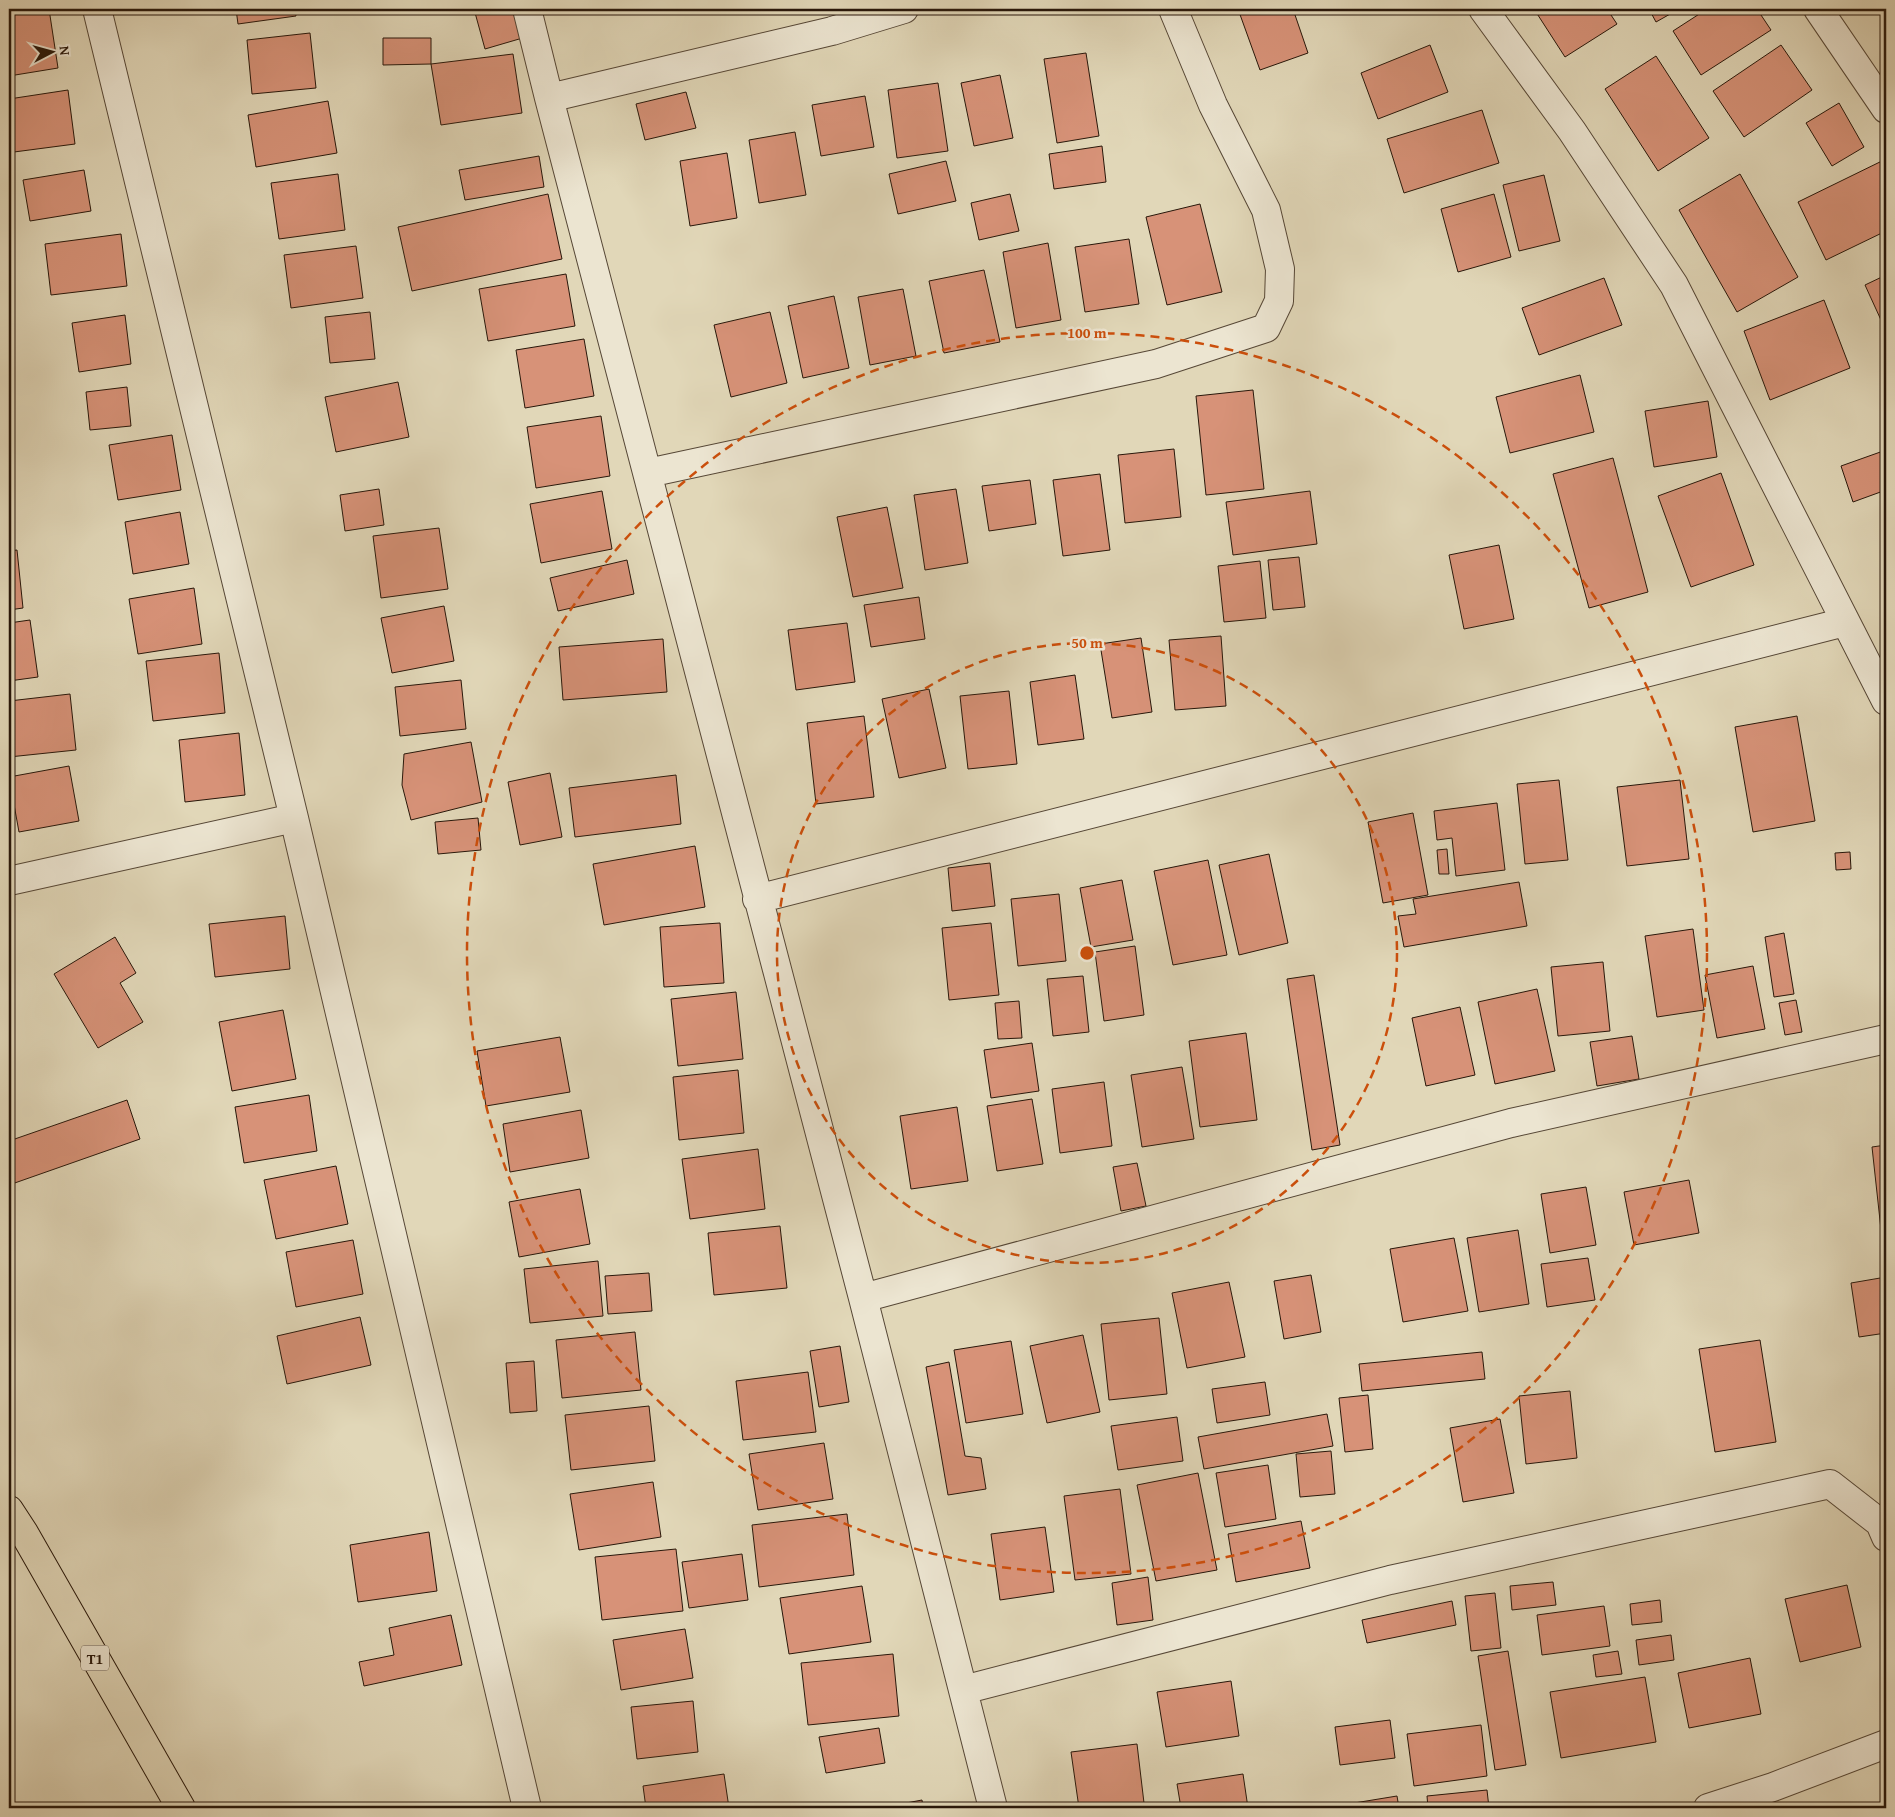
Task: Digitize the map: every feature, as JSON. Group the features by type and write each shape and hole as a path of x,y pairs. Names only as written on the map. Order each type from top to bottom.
{"highway":[{"name":"T1","path":"9,1510 24,1533 180,1808"}],"street":[{"path":"97,9 294,818 527,1808"},
{"path":"527,9 548,98 648,473 863,1298 993,1808"},
{"path":"548,98 832,31 904,9"},
{"path":"648,473 1156,364 1266,328 1279,301 1280,269 1266,210 1213,105 1172,9"},
{"path":"1483,9 1572,131 1674,285 1886,701"},
{"path":"1818,9 1886,109"},
{"path":"758,899 1845,622"},
{"path":"9,880 294,818"},
{"path":"863,1298 1511,1123 1886,1039"},
{"path":"963,1690 1390,1580 1830,1484 1880,1523 1886,1537"},
{"path":"1708,1808 1773,1787 1886,1744"}],"building":[{"path":"9,9 49,9 58,68 9,76"},
{"path":"236,9 295,9 296,16 238,24"},
{"path":"474,9 518,9 526,37 485,49"},
{"path":"1238,9 1293,9 1308,53 1260,70"},
{"path":"1534,9 1607,9 1617,24 1565,57"},
{"path":"1649,9 1679,9 1656,22"},
{"path":"1707,9 1757,9 1771,30 1701,75 1673,31"},
{"path":"310,33 316,88 252,94 247,40"},
{"path":"383,38 431,38 431,64 383,65"},
{"path":"1430,45 1448,92 1378,119 1361,73"},
{"path":"1781,45 1812,90 1744,137 1713,91"},
{"path":"1086,53 1099,136 1057,143 1044,59"},
{"path":"513,54 522,113 441,125 431,64"},
{"path":"1656,56 1709,138 1658,171 1605,89"},
{"path":"1000,75 1013,138 974,146 961,83"},
{"path":"938,83 948,151 897,158 888,90"},
{"path":"68,90 75,144 14,152 9,99"},
{"path":"686,92 696,128 645,140 636,104"},
{"path":"865,96 874,147 821,156 812,105"},
{"path":"328,101 337,153 256,167 248,115"},
{"path":"1839,103 1864,147 1832,166 1806,123"},
{"path":"1482,110 1499,163 1404,193 1387,139"},
{"path":"795,132 806,195 759,203 749,140"},
{"path":"1102,146 1106,182 1054,189 1049,154"},
{"path":"727,153 737,218 690,226 680,161"},
{"path":"539,156 544,187 465,200 459,170"},
{"path":"1886,159 1886,231 1826,260 1798,202"},
{"path":"946,161 956,201 898,214 889,174"},
{"path":"84,170 91,211 30,221 23,180"},
{"path":"338,174 345,230 279,239 271,183"},
{"path":"1740,174 1798,277 1737,312 1679,210"},
{"path":"1544,175 1560,241 1519,251 1503,185"},
{"path":"548,194 562,259 412,291 398,227"},
{"path":"1010,194 1019,231 979,240 971,203"},
{"path":"1494,194 1511,257 1458,272 1441,209"},
{"path":"1200,204 1222,292 1167,305 1146,217"},
{"path":"121,234 127,286 51,295 45,244"},
{"path":"1129,239 1139,304 1085,312 1075,247"},
{"path":"1048,243 1061,320 1016,328 1003,252"},
{"path":"356,246 363,298 291,308 284,255"},
{"path":"984,270 1000,342 944,353 929,281"},
{"path":"566,274 575,326 488,341 479,289"},
{"path":"1886,275 1886,331 1865,285"},
{"path":"1604,278 1622,325 1539,355 1522,308"},
{"path":"903,289 916,356 870,365 858,297"},
{"path":"834,296 849,368 803,378 788,306"},
{"path":"1824,300 1850,368 1770,400 1744,331"},
{"path":"370,312 375,359 330,363 325,317"},
{"path":"770,312 787,383 731,397 714,325"},
{"path":"125,315 131,364 79,372 72,323"},
{"path":"584,339 594,396 525,408 516,350"},
{"path":"1580,375 1594,432 1510,453 1496,397"},
{"path":"398,382 409,437 336,452 325,397"},
{"path":"127,387 131,426 90,430 86,392"},
{"path":"1253,390 1264,489 1206,495 1196,396"},
{"path":"1708,401 1717,457 1654,467 1645,411"},
{"path":"601,416 610,476 536,488 527,427"},
{"path":"172,435 181,490 118,500 109,445"},
{"path":"1174,449 1181,517 1125,523 1118,455"},
{"path":"1886,450 1886,490 1853,502 1841,466"},
{"path":"1613,458 1648,592 1589,608 1553,474"},
{"path":"1721,473 1754,565 1691,587 1658,496"},
{"path":"1100,474 1110,550 1063,556 1053,480"},
{"path":"1030,480 1036,524 989,531 982,486"},
{"path":"379,489 384,525 345,531 340,495"},
{"path":"956,489 968,563 925,570 914,495"},
{"path":"602,491 612,549 541,563 530,504"},
{"path":"1310,491 1317,544 1233,555 1226,502"},
{"path":"9,501 14,531 9,532"},
{"path":"887,507 903,588 853,597 837,517"},
{"path":"180,512 189,564 133,574 125,522"},
{"path":"439,528 448,589 381,598 373,536"},
{"path":"1499,545 1514,619 1464,629 1449,555"},
{"path":"17,550 23,608 9,610 9,551"},
{"path":"1299,557 1305,607 1273,610 1268,560"},
{"path":"627,560 634,594 558,611 550,578"},
{"path":"1260,561 1266,618 1224,622 1218,566"},
{"path":"194,588 202,644 138,654 129,599"},
{"path":"919,597 925,639 871,647 864,605"},
{"path":"444,606 454,661 392,673 381,618"},
{"path":"30,620 38,677 9,681 9,623"},
{"path":"847,623 855,682 796,690 788,630"},
{"path":"1221,636 1226,706 1175,710 1169,640"},
{"path":"1141,638 1152,712 1112,718 1100,644"},
{"path":"663,639 667,692 563,700 559,647"},
{"path":"219,653 225,713 153,721 146,661"},
{"path":"1075,675 1084,739 1038,745 1030,682"},
{"path":"461,680 466,729 400,736 395,687"},
{"path":"929,689 946,768 899,778 882,699"},
{"path":"1009,691 1017,764 968,769 960,696"},
{"path":"70,694 76,750 9,757 9,701"},
{"path":"864,716 874,797 816,804 807,723"},
{"path":"1797,716 1815,821 1753,832 1735,727"},
{"path":"239,733 245,795 185,802 179,740"},
{"path":"471,742 482,802 411,820 402,785 404,754"},
{"path":"69,766 79,821 19,832 9,777"},
{"path":"550,773 562,837 520,845 508,782"},
{"path":"676,775 681,824 575,837 569,788"},
{"path":"1559,780 1568,860 1525,864 1517,784"},
{"path":"1680,780 1689,859 1627,866 1617,787"},
{"path":"1497,803 1505,870 1456,876 1452,838 1437,840 1434,811"},
{"path":"1413,813 1428,895 1383,903 1368,822"},
{"path":"478,818 481,850 438,854 435,822"},
{"path":"695,846 705,907 604,925 593,864"},
{"path":"1447,849 1449,874 1439,874 1437,850"},
{"path":"1850,852 1851,869 1836,870 1835,853"},
{"path":"1269,854 1288,943 1239,955 1219,865"},
{"path":"1208,860 1227,955 1173,965 1154,871"},
{"path":"990,863 995,906 952,911 948,868"},
{"path":"1122,880 1133,940 1091,947 1080,888"},
{"path":"1519,882 1527,926 1404,947 1398,916 1416,914 1413,899"},
{"path":"1059,894 1066,961 1018,966 1011,899"},
{"path":"285,916 290,969 215,977 209,924"},
{"path":"720,923 724,983 664,987 660,927"},
{"path":"991,923 999,995 949,1000 942,928"},
{"path":"1693,929 1704,1010 1657,1017 1645,936"},
{"path":"1784,933 1794,994 1774,997 1765,937"},
{"path":"115,937 136,973 120,983 143,1022 98,1048 54,974"},
{"path":"1135,946 1144,1015 1104,1021 1095,952"},
{"path":"1603,962 1610,1031 1558,1036 1551,967"},
{"path":"1753,966 1765,1029 1717,1038 1705,975"},
{"path":"1314,975 1340,1145 1312,1150 1287,979"},
{"path":"1083,976 1089,1032 1053,1036 1047,979"},
{"path":"1537,989 1555,1071 1495,1084 1478,1002"},
{"path":"736,992 743,1059 678,1066 671,999"},
{"path":"1796,1000 1802,1032 1785,1035 1779,1003"},
{"path":"1019,1001 1022,1038 998,1039 995,1003"},
{"path":"1460,1007 1475,1075 1426,1086 1412,1018"},
{"path":"283,1010 296,1079 232,1091 219,1022"},
{"path":"1246,1033 1257,1120 1200,1127 1189,1041"},
{"path":"1632,1036 1639,1079 1597,1086 1590,1042"},
{"path":"560,1037 570,1092 486,1106 477,1051"},
{"path":"1032,1043 1039,1091 991,1098 984,1050"},
{"path":"1182,1067 1194,1139 1142,1147 1131,1075"},
{"path":"738,1070 744,1133 679,1140 673,1077"},
{"path":"1104,1082 1112,1146 1060,1153 1052,1089"},
{"path":"309,1095 317,1151 244,1163 235,1107"},
{"path":"1032,1099 1043,1164 997,1171 987,1106"},
{"path":"127,1100 140,1139 9,1185 9,1141"},
{"path":"957,1107 968,1181 911,1189 900,1116"},
{"path":"581,1110 589,1158 510,1172 503,1124"},
{"path":"1886,1145 1886,1248 1883,1248 1872,1147"},
{"path":"758,1149 765,1209 690,1219 682,1159"},
{"path":"1137,1163 1146,1206 1121,1211 1113,1167"},
{"path":"336,1166 348,1224 276,1239 264,1180"},
{"path":"1689,1180 1699,1233 1634,1245 1624,1192"},
{"path":"1586,1187 1596,1245 1550,1253 1541,1194"},
{"path":"580,1189 590,1244 519,1257 509,1202"},
{"path":"780,1226 787,1288 714,1295 708,1233"},
{"path":"1518,1230 1529,1304 1479,1312 1467,1238"},
{"path":"1454,1238 1468,1311 1403,1322 1390,1249"},
{"path":"353,1240 363,1294 296,1307 286,1252"},
{"path":"1588,1258 1595,1300 1547,1307 1541,1264"},
{"path":"598,1261 603,1316 530,1323 524,1269"},
{"path":"649,1273 652,1311 608,1314 605,1276"},
{"path":"1311,1275 1321,1332 1284,1339 1274,1281"},
{"path":"1886,1277 1886,1333 1859,1337 1851,1283"},
{"path":"1229,1282 1245,1357 1187,1368 1172,1293"},
{"path":"360,1317 371,1365 287,1384 277,1336"},
{"path":"1159,1318 1167,1394 1109,1400 1101,1324"},
{"path":"635,1332 641,1390 562,1398 556,1340"},
{"path":"1083,1335 1100,1412 1047,1423 1030,1346"},
{"path":"1760,1340 1776,1442 1715,1452 1699,1349"},
{"path":"1011,1341 1023,1414 966,1423 954,1350"},
{"path":"840,1346 849,1402 819,1407 810,1351"},
{"path":"1482,1352 1485,1379 1362,1391 1359,1364"},
{"path":"534,1361 537,1411 510,1413 506,1363"},
{"path":"949,1362 965,1456 981,1458 986,1489 948,1495 926,1367"},
{"path":"808,1372 816,1432 743,1440 736,1381"},
{"path":"1265,1382 1270,1415 1217,1423 1212,1389"},
{"path":"1570,1391 1577,1458 1526,1464 1519,1396"},
{"path":"1368,1395 1373,1449 1345,1452 1339,1398"},
{"path":"649,1406 655,1461 571,1470 565,1415"},
{"path":"1327,1414 1333,1446 1204,1469 1198,1437"},
{"path":"1177,1417 1183,1461 1118,1470 1111,1426"},
{"path":"1500,1419 1514,1493 1463,1502 1450,1428"},
{"path":"824,1443 833,1499 758,1510 749,1454"},
{"path":"1331,1451 1335,1494 1300,1497 1296,1454"},
{"path":"1268,1465 1276,1519 1225,1527 1216,1473"},
{"path":"1198,1473 1217,1570 1156,1581 1137,1485"},
{"path":"653,1482 661,1537 579,1550 570,1494"},
{"path":"1120,1489 1131,1574 1075,1580 1064,1496"},
{"path":"847,1514 854,1575 759,1587 752,1525"},
{"path":"1301,1521 1310,1568 1236,1582 1228,1534"},
{"path":"1045,1527 1054,1592 1000,1600 991,1534"},
{"path":"429,1532 437,1591 358,1602 350,1545"},
{"path":"676,1549 683,1611 602,1620 595,1557"},
{"path":"742,1554 748,1600 689,1608 682,1562"},
{"path":"1148,1577 1153,1620 1117,1625 1112,1583"},
{"path":"1553,1582 1556,1605 1512,1610 1510,1586"},
{"path":"1847,1585 1861,1647 1800,1662 1785,1599"},
{"path":"862,1586 871,1642 789,1654 780,1598"},
{"path":"1495,1593 1501,1648 1471,1651 1465,1596"},
{"path":"1660,1600 1662,1622 1632,1625 1630,1604"},
{"path":"1452,1601 1456,1625 1367,1643 1362,1620"},
{"path":"1604,1606 1610,1646 1542,1655 1537,1615"},
{"path":"451,1615 462,1665 364,1686 359,1662 394,1655 389,1628"},
{"path":"685,1629 693,1678 621,1690 613,1640"},
{"path":"1671,1635 1674,1660 1639,1665 1636,1640"},
{"path":"1508,1651 1526,1765 1495,1770 1478,1656"},
{"path":"1618,1651 1622,1674 1596,1677 1593,1655"},
{"path":"893,1654 899,1716 808,1725 801,1663"},
{"path":"1750,1658 1761,1714 1689,1728 1678,1673"},
{"path":"1645,1677 1656,1742 1561,1758 1550,1692"},
{"path":"1231,1681 1239,1736 1166,1747 1157,1692"},
{"path":"693,1701 698,1752 637,1759 631,1707"},
{"path":"1390,1720 1395,1758 1340,1765 1335,1727"},
{"path":"1481,1725 1487,1776 1414,1786 1407,1734"},
{"path":"879,1728 885,1763 826,1773 819,1737"},
{"path":"1137,1744 1144,1803 1109,1808 1079,1808 1071,1752"},
{"path":"724,1774 729,1808 646,1808 643,1786"},
{"path":"1243,1774 1248,1808 1181,1808 1177,1784"},
{"path":"1487,1790 1489,1808 1428,1808 1427,1796"},
{"path":"1397,1796 1399,1808 1342,1808 1342,1805"},
{"path":"922,1800 923,1808 880,1808"}]}
